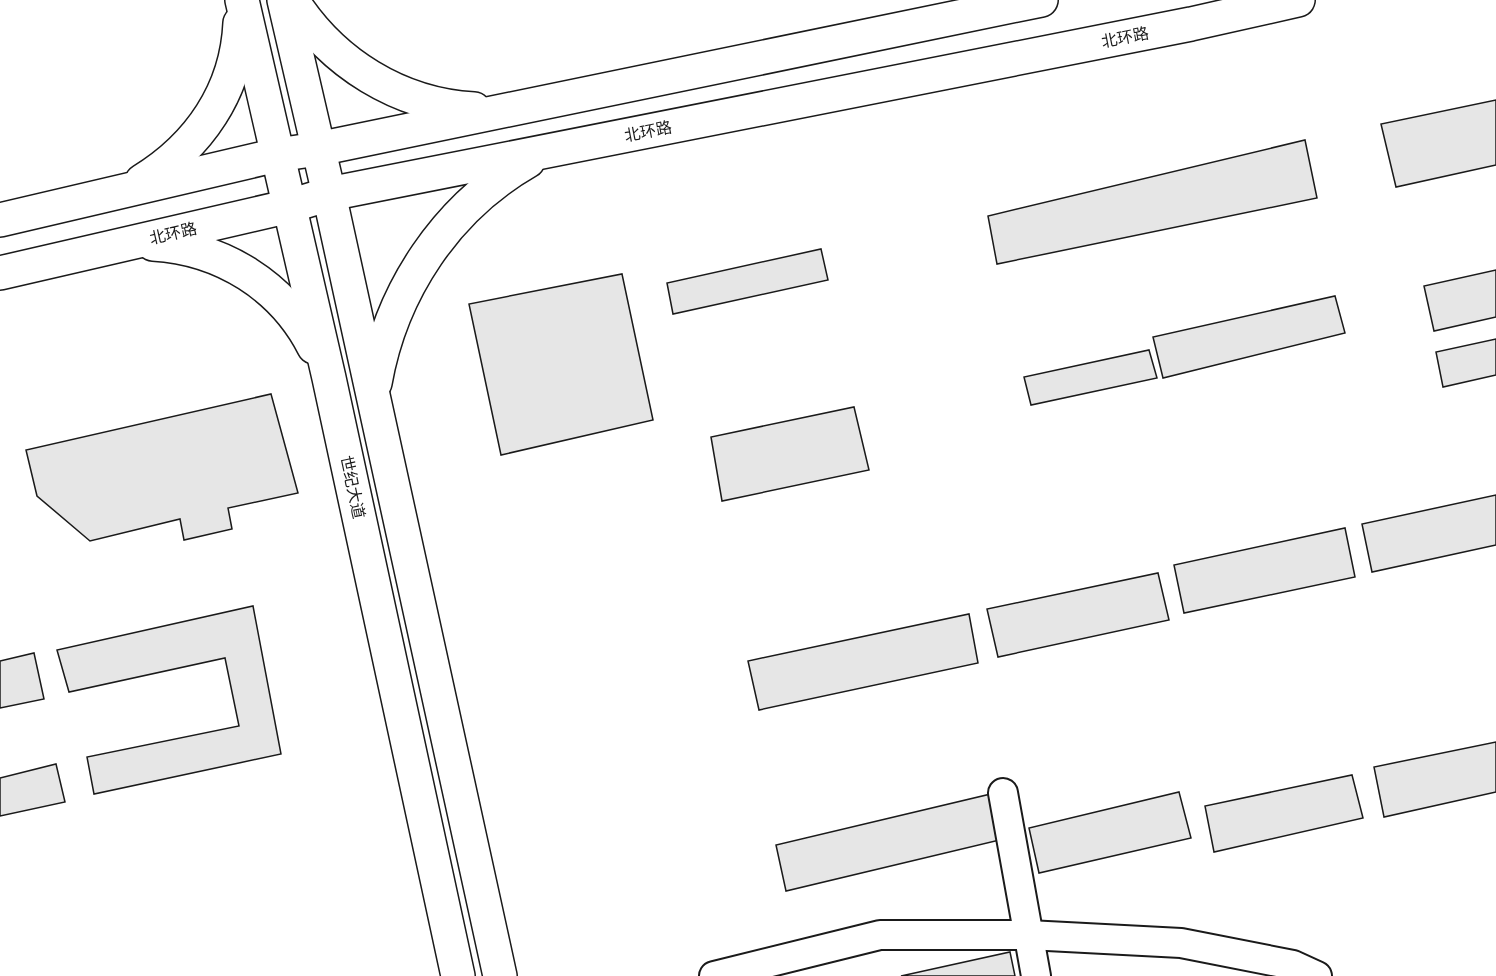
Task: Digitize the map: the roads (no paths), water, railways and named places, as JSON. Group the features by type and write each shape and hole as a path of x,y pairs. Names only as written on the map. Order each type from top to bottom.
{"main road":[{"name":"世纪大道","path":"241,0 329,378 458,976"},
{"path":"117,192 162,169 193,140 214,112 235,63 241,0"},
{"path":"284,0 329,194 501,976"},
{"path":"292,0 308,24 340,57 370,78 394,90 419,99 471,109 524,106"},
{"path":"0,220 277,154 318,149 1041,0"},
{"name":"北环路","path":"0,273 290,206 329,194 1180,27 1298,0"},
{"path":"373,393 386,335 397,307 426,254 446,229 491,185 544,152"},
{"path":"122,245 169,245 192,249 222,260 257,279 276,295 307,333 329,378"}],"street":[{"path":"1003,794 1036,976"},
{"path":"714,976 880,935 1028,935 1181,943 1293,964 1317,976"}]}
